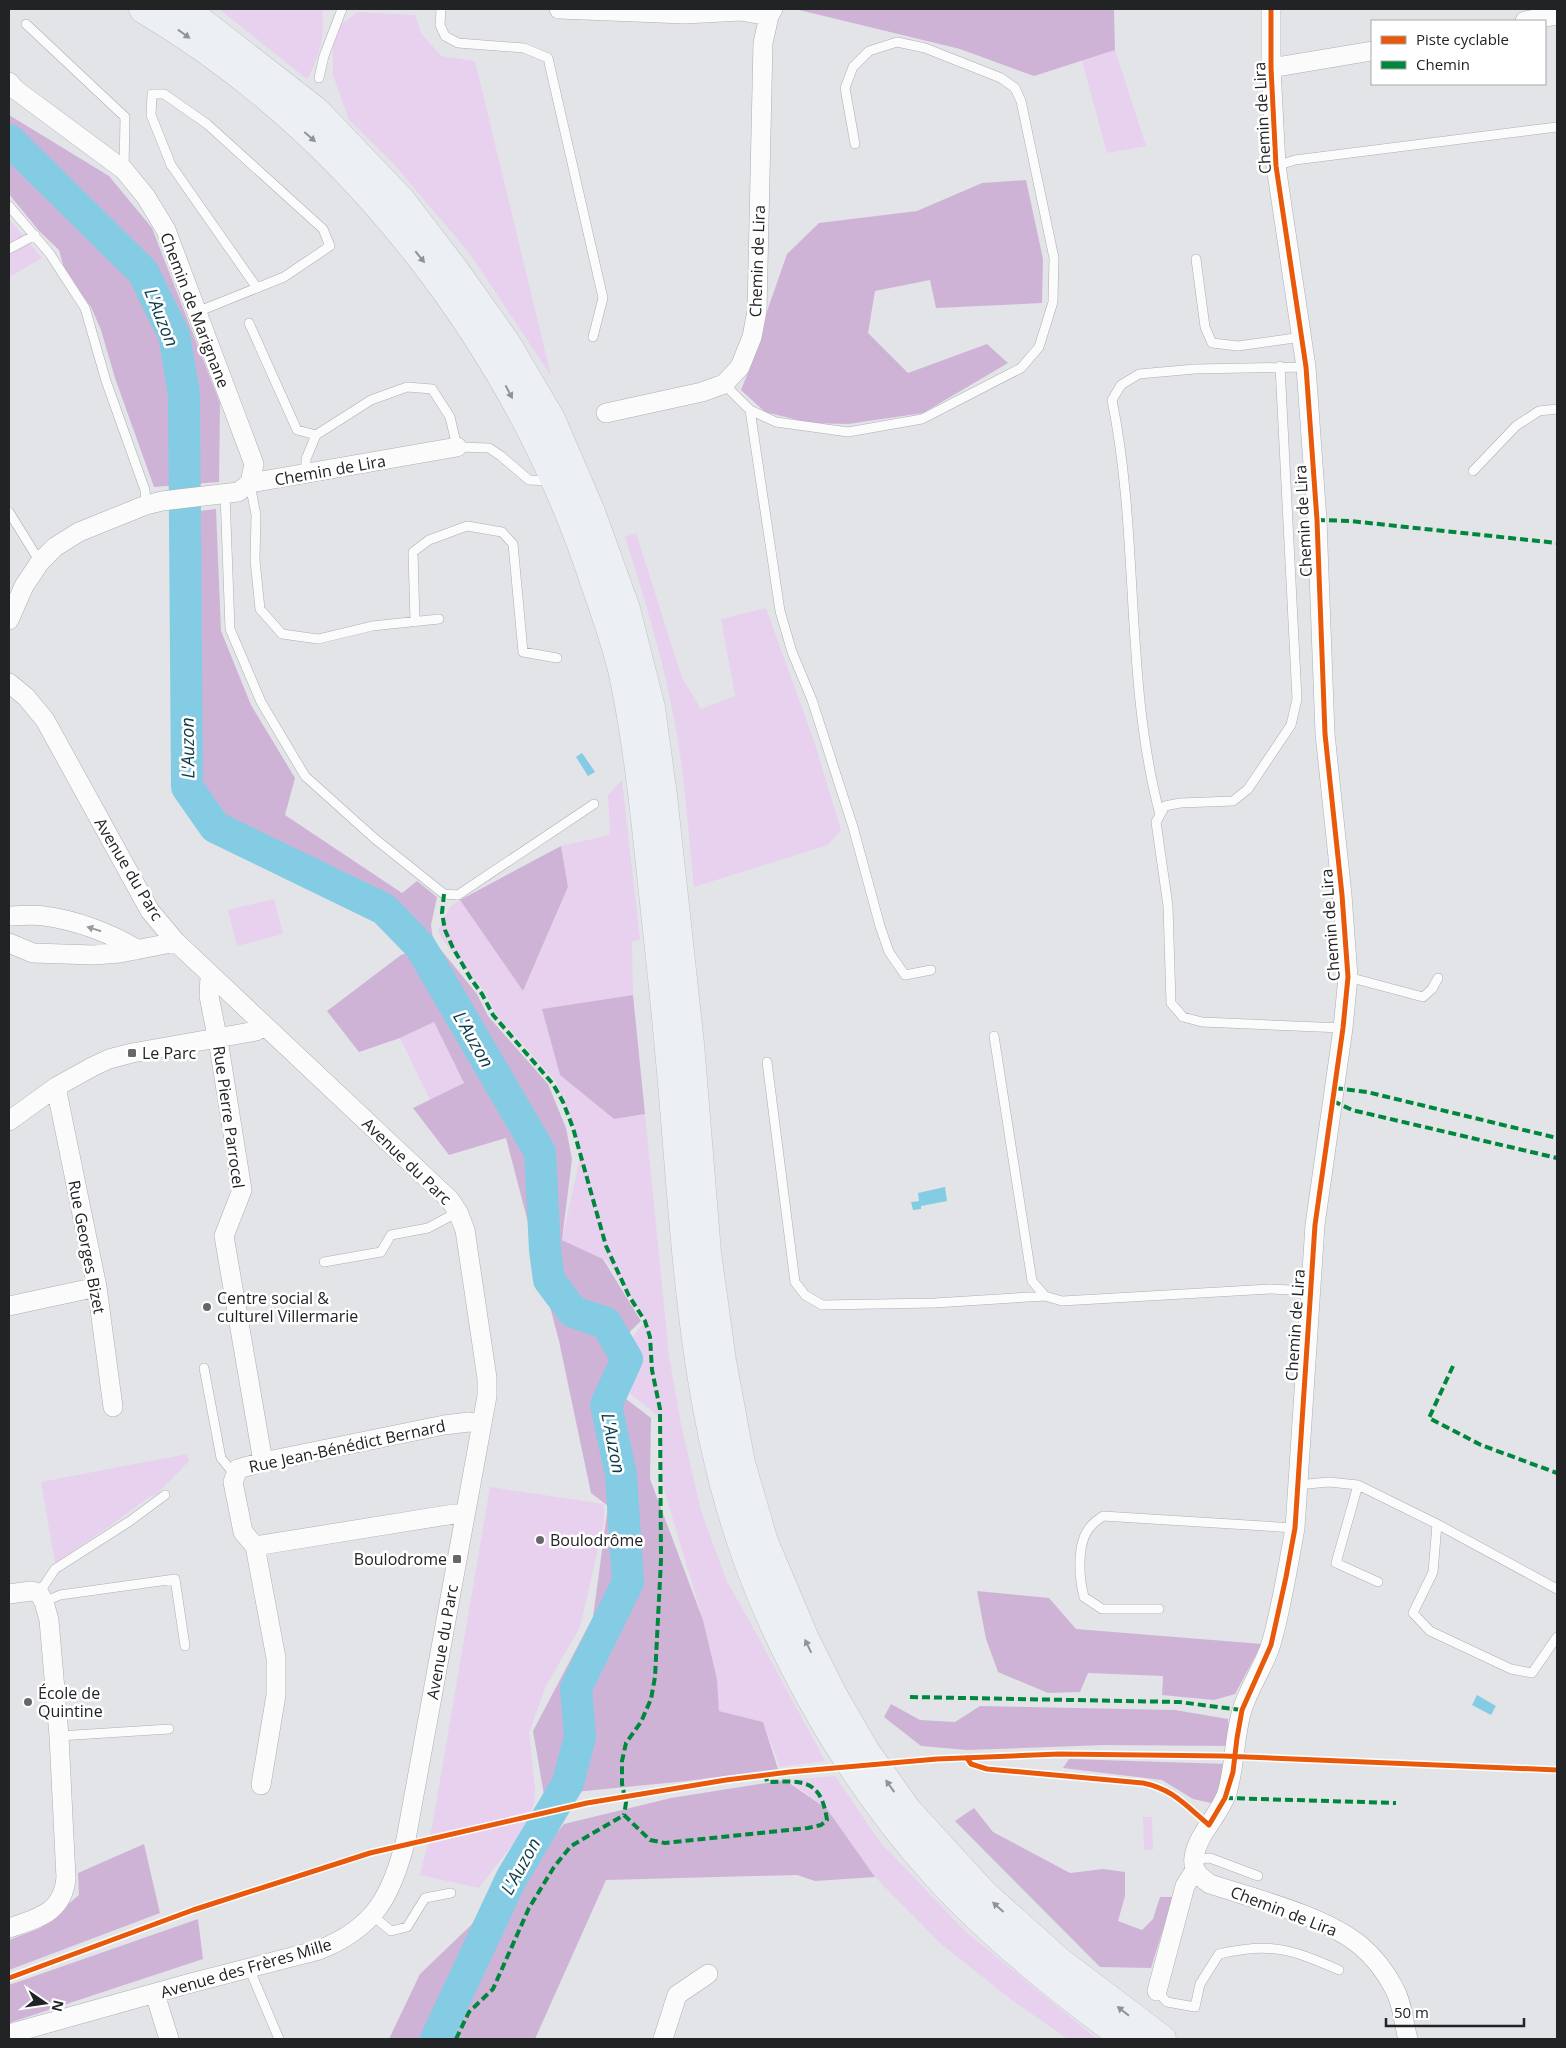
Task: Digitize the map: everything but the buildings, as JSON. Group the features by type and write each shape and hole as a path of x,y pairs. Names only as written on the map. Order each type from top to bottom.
{"main road":[{"path":"143,9 180,31 243,78 317,143 381,210 444,286 490,355 556,481 579,534 622,669 644,806 669,1050 686,1254 705,1402 721,1473 746,1553 775,1625 810,1698 894,1827 940,1880 1011,1948 1126,2039"},
{"path":"185,9 316,111 400,200 456,272 507,344 551,419 591,512 626,609 651,708 663,796 690,1044 707,1253 722,1362 741,1463 764,1542 805,1639 833,1695 866,1752 908,1811 984,1894 1060,1962 1162,2039"}],"street":[{"path":"559,9 685,14 741,10 771,12"},
{"name":"Chemin de Lira","path":"1157,1991 1185,1886 1194,1865 1197,1846 1225,1798 1233,1772 1242,1710 1271,1645 1286,1577 1294,1528 1314,1225 1343,1028 1348,977 1342,895 1325,734 1317,520 1306,367 1276,166 1271,68 1272,9"},
{"name":"Chemin de Lira","path":"606,414 702,392 724,384 740,366 752,337 757,311 763,43 771,12"},
{"path":"1530,20 1557,15"},
{"path":"1271,68 1371,51"},
{"name":"Chemin de Marignane","path":"9,82 16,90 124,170 146,197 166,230 254,464 250,483"},
{"name":"Chemin de Lira","path":"9,620 24,586 40,562 55,548 79,532 154,503 238,492 250,483 458,448"},
{"name":"Avenue du Parc","path":"9,683 26,696 45,720 150,911 176,942 210,976 450,1200 458,1212 465,1230 486,1361 486,1396 409,1818"},
{"path":"9,916 43,916 86,927 122,940 138,950"},
{"path":"9,943 33,954 94,956 176,942"},
{"name":"Rue Pierre Parrocel","path":"210,976 209,996 242,1190 224,1236 263,1462"},
{"path":"9,1120 56,1087 92,1066 109,1059 132,1053 256,1031 265,1026"},
{"name":"Rue Georges Bizet","path":"56,1087 97,1286 113,1407"},
{"path":"9,1306 97,1286"},
{"name":"Rue Jean-Bénédict Bernard","path":"255,1546 243,1532 233,1482 238,1469 263,1462 444,1425 468,1422 481,1424"},
{"path":"261,1784 276,1695 276,1658 255,1546 454,1514 465,1514"},
{"path":"9,1594 31,1591 42,1598 49,1620 58,1736 65,1892 57,1906 35,1919 9,1928"},
{"name":"Avenue des Frères Mille","path":"10,2036 155,1994 319,1950 338,1943 355,1932 372,1916 383,1902 393,1884 402,1855 409,1818"},
{"name":"Chemin de Lira","path":"1194,1865 1200,1878 1210,1884 1311,1918 1338,1930 1362,1946 1395,1989 1402,2009 1407,2038"},
{"path":"663,2039 677,1995 708,1974"},
{"path":"155,1994 169,2039"}],"lane":[{"path":"319,78 324,56 342,9"},
{"path":"441,9 440,25 445,36 458,44 524,48 548,58 603,298 593,337"},
{"path":"26,24 124,117 124,170"},
{"path":"724,384 750,410 776,422 848,432 922,419 1020,368 1039,347 1052,302 1054,258 1016,88 1001,78 925,48 897,42 869,52 853,67 845,88 854,144"},
{"path":"197,312 257,288 284,277 330,246 323,229 207,124 164,94 152,94 151,115 171,165 257,288"},
{"path":"1276,166 1296,160 1557,127"},
{"path":"9,206 50,254 85,308 106,381 145,490 154,503"},
{"path":"9,249 35,236"},
{"path":"1196,259 1205,327 1212,343 1238,346 1302,337"},
{"path":"249,323 297,430 316,435"},
{"path":"1160,815 1150,778 1137,671 1121,444 1112,400 1121,385 1139,374 1280,366 1306,367"},
{"path":"1280,366 1297,698 1292,725 1248,789 1233,802 1180,803 1165,806 1156,822 1168,906 1171,1003 1183,1017 1202,1022 1343,1028"},
{"path":"306,474 306,459 316,435 371,400 407,387 432,389 450,417 458,448 489,448 529,480 556,481"},
{"path":"1473,471 1516,426 1538,411 1557,409"},
{"path":"750,410 780,611 792,652 812,700 854,826 880,926 889,952 905,975 931,970"},
{"path":"250,483 256,516 255,560 260,609 282,634 318,640 372,626 439,619"},
{"path":"226,494 230,629 261,702 305,776 374,838 444,894 458,894 594,804"},
{"path":"9,512 40,562"},
{"path":"415,622 414,552 429,540 467,526 502,532 513,544 523,652 557,658"},
{"path":"1348,977 1423,997 1432,989 1438,978"},
{"path":"994,1036 1032,1281 1045,1296"},
{"path":"767,1062 795,1282 804,1295 822,1305 935,1303 1045,1296 1062,1301 1270,1289 1310,1291"},
{"path":"324,1262 382,1252 391,1235 428,1228 458,1212"},
{"path":"204,1368 221,1458 235,1475"},
{"path":"1297,1485 1330,1482 1358,1485 1437,1524 1557,1589"},
{"path":"1358,1485 1336,1563 1378,1582"},
{"path":"42,1598 55,1569 130,1521 166,1495"},
{"path":"1159,1609 1102,1609 1084,1597 1079,1579 1082,1543 1090,1526 1103,1516 1294,1528"},
{"path":"1437,1524 1433,1572 1413,1613 1430,1631 1511,1669 1532,1673 1557,1637"},
{"path":"42,1598 175,1579 185,1646"},
{"path":"58,1736 169,1729"},
{"path":"1194,1865 1210,1858 1258,1876"},
{"path":"372,1916 392,1931 407,1927 425,1898 451,1893"},
{"path":"1157,1991 1167,2002 1195,2007 1200,1984 1219,1954 1246,1948 1274,1947 1304,1955 1339,1970"},
{"path":"249,1968 279,2039"}],"shaded area":[{"path":"219,9 322,9 322,36 315,63 307,79"},
{"path":"795,9 1114,9 1115,50 1034,76 960,49"},
{"path":"358,12 415,15 421,33 441,56 475,61 551,376 470,254 392,162 349,120 333,75 333,45 341,24"},
{"path":"1115,50 1146,146 1107,153 1082,61"},
{"path":"9,115 109,176 152,228 220,403 219,482 154,487 115,378 101,330 91,307 65,272 59,250 40,232 9,194"},
{"path":"1026,180 1043,259 1042,303 936,308 930,280 875,291 868,333 908,373 987,344 1008,363 923,413 848,424 810,423 765,412 741,390 753,360 765,317 787,254 819,223 917,211 982,183"},
{"path":"9,219 42,258 9,277"},
{"path":"216,509 221,631 251,705 295,778 285,815 402,893 417,881 437,897 431,925 433,940 477,994 488,1016 548,1084 566,1128 572,1159 562,1240 603,1259 641,1321 613,1348 620,1360 608,1385 651,1418 650,1479 703,1620 717,1679 719,1711 763,1722 778,1769 687,1781 544,1795 533,1731 593,1617 608,1506 591,1493 559,1341 506,1138 449,1155 413,1108 464,1083 434,1022 400,1038 359,1052 327,1011 401,955 425,946 389,906 219,821 193,785 190,512"},
{"path":"636,533 682,678 701,709 735,696 721,619 766,608 814,741 841,830 828,845 694,887 684,782 669,694 656,641 625,537"},
{"path":"622,780 640,939 632,942 633,995 542,1010 614,1119 645,1114 669,1356 681,1424 701,1511 727,1582 825,1761 780,1767 763,1722 719,1711 717,1679 703,1620 661,1479 661,1418 619,1385 630,1360 624,1348 646,1320 606,1260 562,1240 580,1157 574,1126 556,1082 496,1014 485,992 441,938 438,930 450,907 460,900 523,991 568,888 561,846 610,835 608,795"},
{"path":"561,846 568,887 523,991 460,900"},
{"path":"274,899 283,934 237,946 228,910"},
{"path":"633,995 645,1114 614,1119 560,1075 542,1009"},
{"path":"434,1022 464,1083 430,1100 400,1038"},
{"path":"187,1454 189,1461 157,1494 149,1497 55,1563 41,1482"},
{"path":"490,1487 604,1504 604,1523 580,1627 545,1688 529,1733 535,1788 534,1804 520,1835 479,1888 420,1875 432,1827"},
{"path":"977,1591 1049,1598 1076,1629 1262,1644 1235,1694 1214,1700 1162,1695 1163,1676 1088,1673 1080,1692 1048,1693 998,1672 986,1639"},
{"path":"891,1704 920,1720 955,1722 980,1706 1175,1710 1228,1719 1230,1746 1104,1745 967,1750 921,1746 884,1717"},
{"path":"1069,1759 1227,1764 1225,1783 1211,1803 1193,1799 1162,1780 1063,1768"},
{"path":"835,1776 880,1842 966,1932 1097,2039 1068,2039 1013,2001 941,1944 875,1877 827,1809 788,1780"},
{"path":"785,1780 827,1809 875,1877 815,1881 797,1875 606,1880 535,2039 389,2039 420,1974 517,1881 564,1824 671,1798"},
{"path":"974,1808 993,1832 1070,1873 1103,1869 1125,1872 1125,1896 1118,1921 1142,1930 1153,1919 1160,1897 1173,1897 1151,1968 1100,1967 955,1821"},
{"path":"1143,1817 1152,1817 1153,1850 1144,1850"},
{"path":"144,1844 160,1913 9,1970 9,1940 40,1928 79,1895 78,1873"},
{"path":"198,1919 203,1959 9,2023 9,1985"}],"water":[{"path":"582,753 595,772 588,776 576,757"},
{"path":"945,1187 947,1201 921,1206 921,1209 913,1210 911,1202 919,1201 918,1193"},
{"path":"1477,1695 1496,1706 1491,1715 1472,1705"}],"waterway":[{"name":"L'Auzon","path":"9,140 143,272 174,335 184,394 187,787 215,827 384,909 420,946 540,1152 545,1250 549,1280 573,1312 606,1323 627,1359 606,1405 621,1475 628,1582 576,1688 580,1737 568,1783 511,1879 436,2039"}],"marked path":[{"path":"1317,520 1350,521 1557,543"},
{"path":"444,894 442,913 445,930 453,948 493,1015 553,1084 563,1102 573,1128 606,1246 629,1296 645,1321 650,1337 652,1370 660,1409 661,1560 655,1677 651,1699 641,1722 626,1743 622,1761 622,1784 626,1803 624,1815"},
{"path":"1335,1088 1367,1092 1557,1138"},
{"path":"1333,1101 1352,1110 1557,1158"},
{"path":"1453,1366 1429,1418 1481,1445 1557,1473"},
{"path":"910,1697 1179,1702 1242,1710"},
{"path":"624,1815 650,1840 665,1843 808,1828 821,1825 827,1820 824,1806 815,1789 800,1783 767,1782 766,1776"},
{"path":"1225,1798 1396,1803"},
{"path":"456,2039 469,2012 493,1989 529,1908 554,1867 571,1846 624,1815"}],"cycle path":[{"path":"967,1758 971,1764 987,1769 1143,1783 1154,1786 1179,1799 1209,1825 1225,1798 1233,1772 1242,1710 1271,1645 1295,1528 1315,1225 1343,1028 1348,977 1342,895 1325,734 1317,520 1306,367 1276,166 1271,68 1271,9"},
{"path":"9,1978 193,1910 370,1853 587,1803 726,1780 789,1772 937,1759 1059,1754 1223,1756 1557,1770"}],"place":[{"name":"Le Parc","path":"132,1053"},
{"name":"Centre social & culturel Villermarie","path":"207,1307"},
{"name":"Boulodrôme","path":"540,1540"},
{"name":"Boulodrome","path":"457,1559"},
{"name":"École de Quintine","path":"28,1702"}]}
